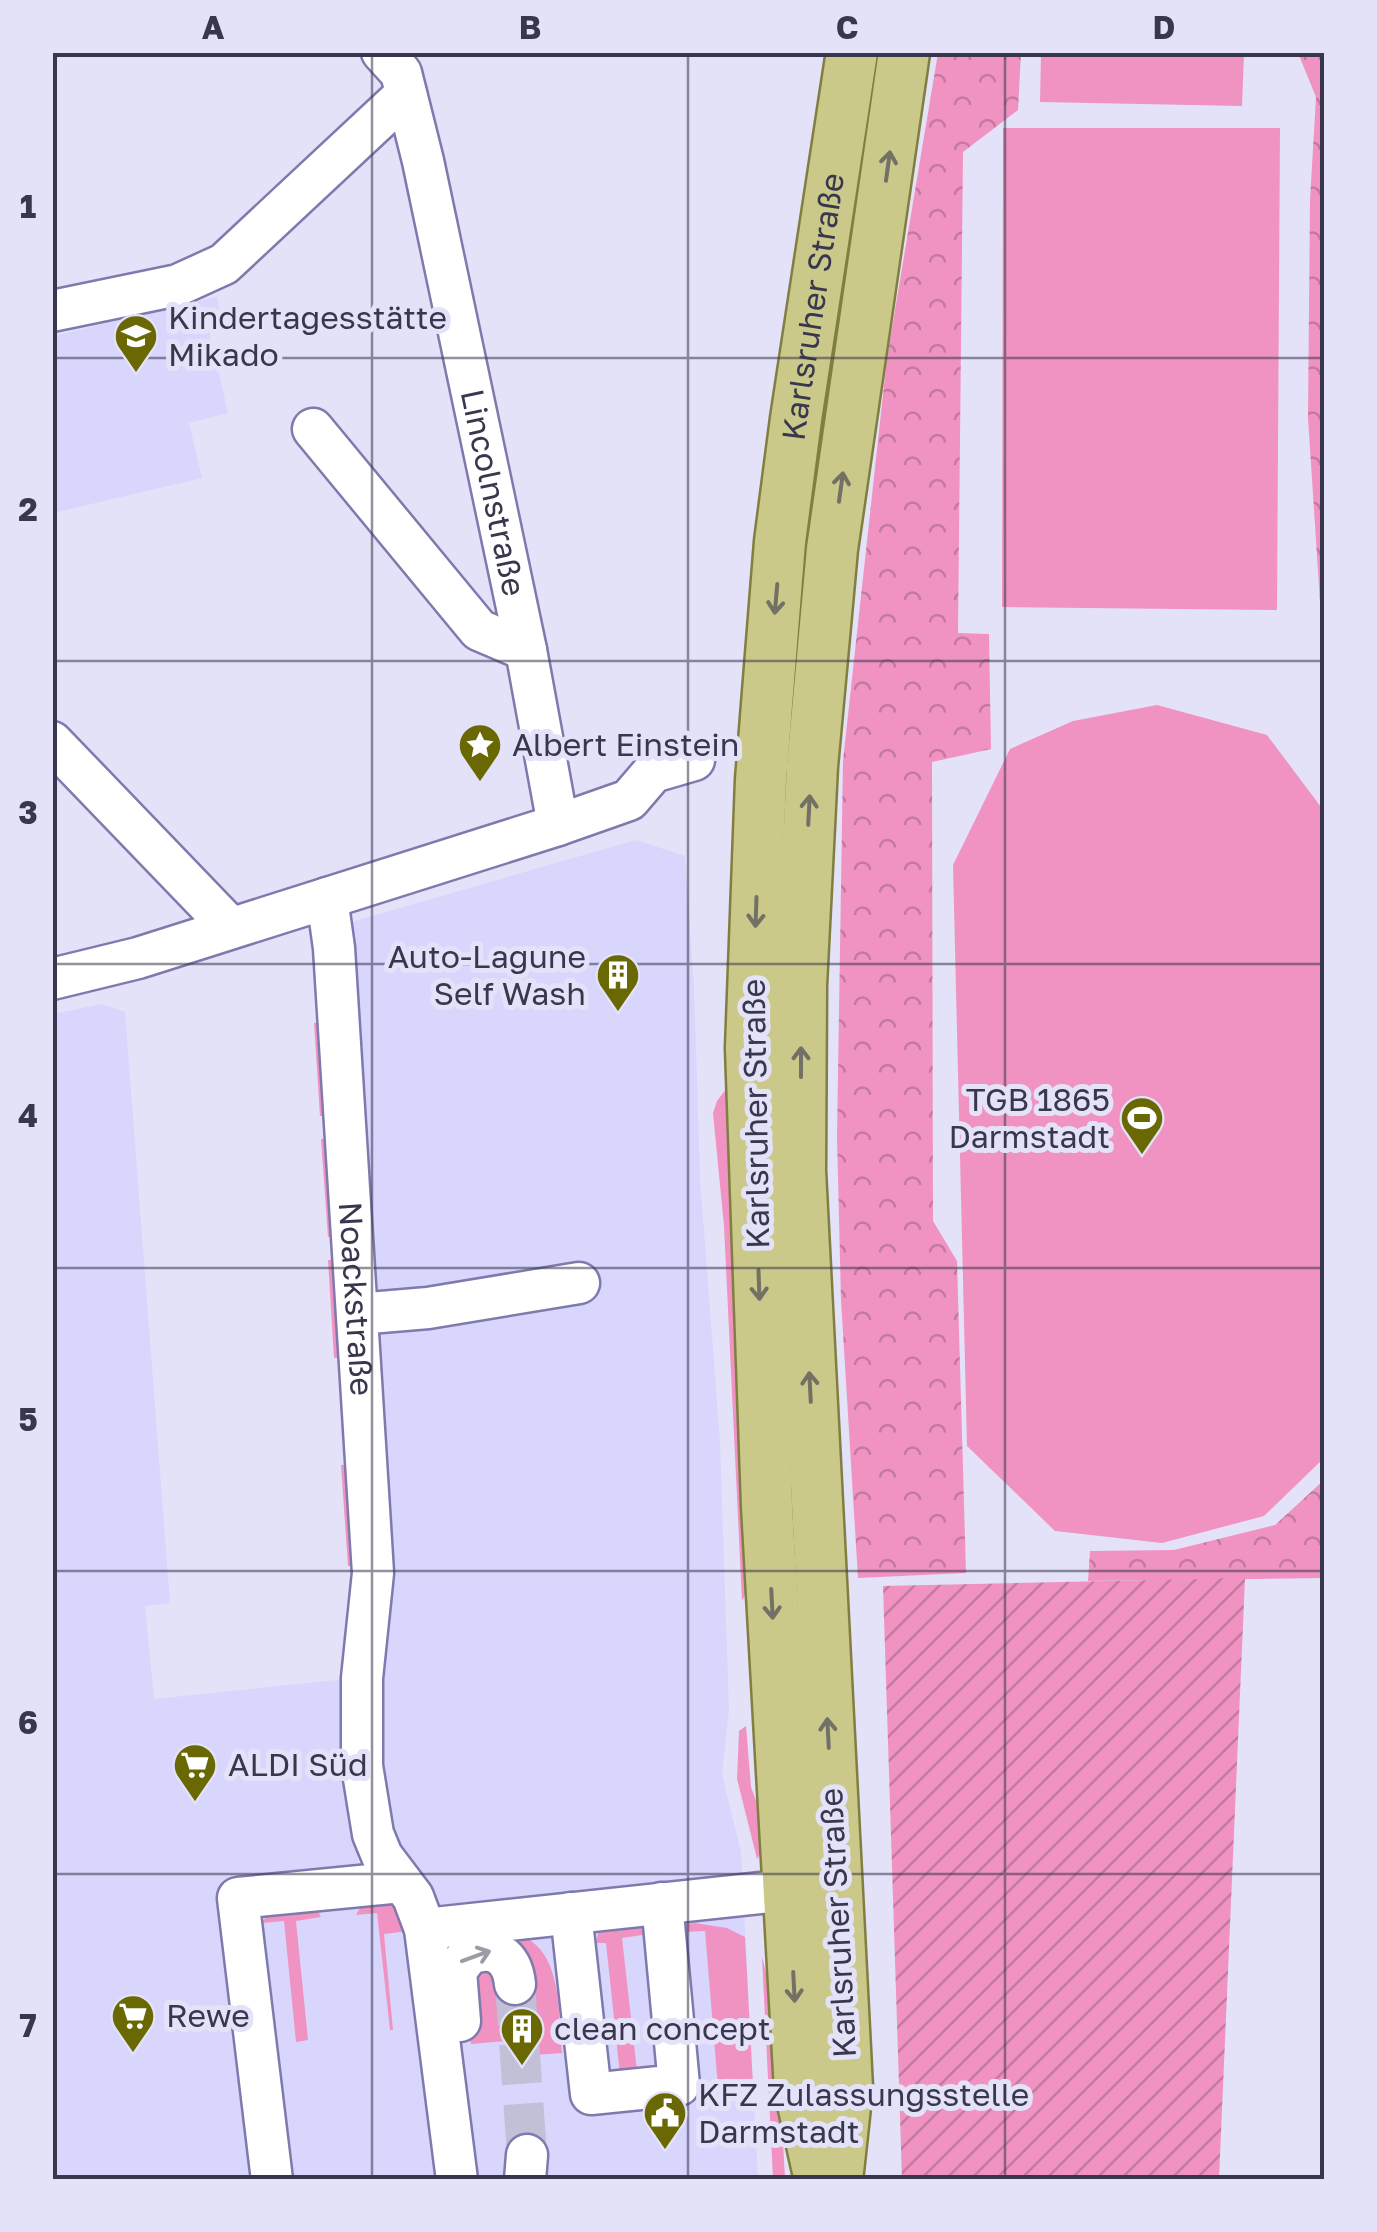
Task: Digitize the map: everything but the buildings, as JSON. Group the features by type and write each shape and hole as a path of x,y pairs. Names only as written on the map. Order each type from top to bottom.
{"main road":[{"name":"Karlsruher Straße","path":"820,2180 800,2090 788,1890 767,1506 752,1010 760,780 780,542 852,52"},
{"name":"Karlsruher Straße","path":"837,2180 847,2088 800,1171 801,985 812,766 832,549 904,52"}],"street":[{"name":"Lincolnstraße","path":"382,52 401,73 424,161 526,650 558,825"},
{"path":"52,311 178,285 224,264 406,94"},
{"path":"313,429 479,630 526,650"},
{"path":"52,742 230,927"},
{"path":"52,979 138,958 558,825 629,800 653,772 694,760"},
{"name":"Noackstraße","path":"327,898 334,948 372,1572 361,1702 362,1766 367,1810 382,1856 420,1912 425,1928"},
{"path":"356,1314 428,1308 580,1284"},
{"path":"272,2180 238,1898 401,1882"},
{"path":"457,2180 425,1928 788,1890"},
{"path":"571,1912 592,2094 679,2085 662,1903"},
{"path":"476,2180 456,1971 468,1956 492,1950 510,1963 516,1984"}],"shaded area":[{"name":"Kindertagesstätte Mikado","path":"217,297 222,322 208,327 228,413 189,423 202,478 53,513 53,336"},
{"path":"636,840 685,856 700,1178 720,1442 729,1709 722,1775 741,1852 758,2179 53,2180 53,1014 102,1004 125,1012 170,1603 145,1606 154,1699 346,1679 344,1720 358,1863 400,1859 385,1802 376,1727 347,935 351,922"}],"green space":[{"path":"938,53 1021,53 1018,110 963,152 958,633 989,634 991,749 932,762 933,1221 957,1261 966,1573 858,1578 841,1300 837,1137 843,761 887,358"},
{"path":"1041,53 1244,53 1242,106 1040,102"},
{"path":"1298,53 1324,53 1324,663 1308,418 1310,200 1316,97"},
{"path":"1003,128 1280,128 1277,610 1002,607"},
{"name":"TGB 1865 Darmstadt","path":"1157,705 1267,735 1324,811 1324,1458 1264,1516 1162,1543 1055,1531 967,1446 953,865 1010,749 1073,721"},
{"path":"324,1022 330,1115 320,1116 314,1023"},
{"path":"732,1081 747,1591 742,1601 724,1226 713,1113"},
{"path":"332,1138 338,1236 328,1237 321,1139"},
{"path":"328,1260 339,1260 344,1358 334,1358"},
{"path":"341,1465 350,1465 357,1566 348,1566"},
{"path":"1324,1480 1324,1578 1088,1581 1090,1551 1174,1550 1275,1525"},
{"path":"1245,1578 1219,2179 902,2179 883,1586"},
{"path":"746,1726 751,1787 766,1828 764,1849 757,1859 737,1779 739,1731"},
{"path":"381,1900 396,1904 409,1931 384,1934 393,2030 377,1913 356,1915 362,1904"},
{"path":"316,1907 321,1917 296,1921 308,2040 296,2042 284,1921 262,1923 270,1910"},
{"path":"680,1925 727,1928 745,1937 753,2085 718,2087 705,1931 681,1932"},
{"path":"648,1927 649,1934 622,1938 637,2071 620,2075 606,1943 596,1943 598,1933"},
{"path":"526,1938 538,1947 553,1973 562,2053 535,2055 529,1983 503,1940"},
{"path":"762,1957 776,2009 785,2179 773,2179"},
{"path":"471,1964 500,1974 506,2041 471,2044 463,1979"}],"tunnel":[{"path":"515,1984 527,2155"}],"place":[{"name":"Kindertagesstätte Mikado","path":"136,374"},
{"name":"Albert Einstein","path":"480,783"},
{"name":"Auto-Lagune Self Wash","path":"618,1013"},
{"name":"TGB 1865 Darmstadt","path":"1142,1156"},
{"name":"ALDI Süd","path":"195,1803"},
{"name":"Rewe","path":"133,2054"},
{"name":"clean concept","path":"522,2067"},
{"name":"KFZ Zulassungsstelle Darmstadt","path":"665,2151"}]}
